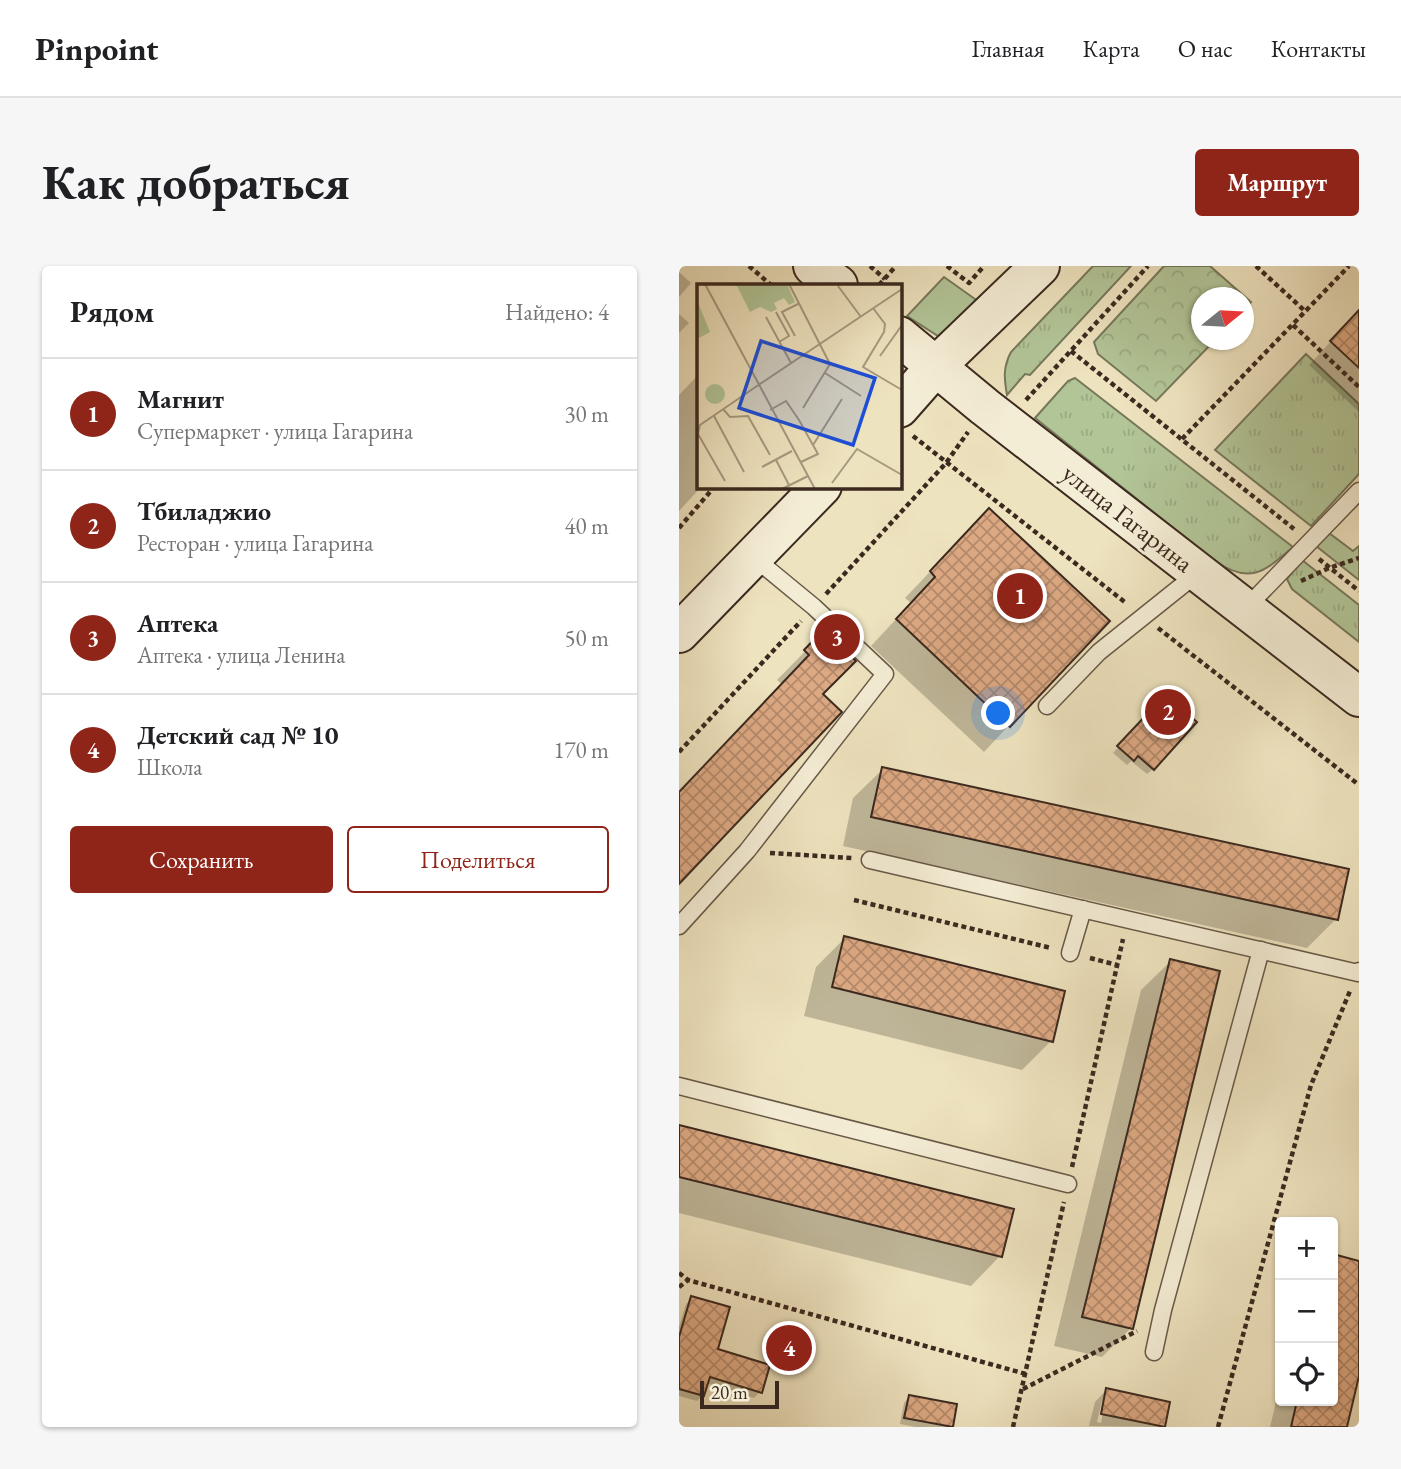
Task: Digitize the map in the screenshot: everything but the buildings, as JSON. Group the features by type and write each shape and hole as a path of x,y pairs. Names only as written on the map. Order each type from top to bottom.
{"main road":[{"path":"813,266 837,284"},
{"path":"901,406 936,366 1040,266"},
{"name":"улица Гагарина","path":"901,338 985,407 1199,572 1255,599 1359,697"},
{"path":"679,632 820,488"}],"lane":[{"path":"1255,599 1359,491"},
{"path":"679,926 747,851 885,674 814,607 752,556"},
{"path":"1047,706 1099,652 1199,572"},
{"path":"870,860 1358,972"},
{"path":"1070,953 1083,909"},
{"path":"1154,1352 1261,950"},
{"path":"679,1086 1068,1184"}],"path":[{"path":"749,266 770,284"},
{"path":"870,266 885,279"},
{"path":"880,284 896,266"},
{"path":"947,266 969,283 984,266"},
{"path":"679,752 946,463 985,407 1019,408 1148,266"},
{"path":"1256,266 1306,312"},
{"path":"1182,439 1349,266"},
{"path":"1293,325 1359,387"},
{"path":"1071,351 1297,531 1304,548 1359,591"},
{"path":"679,528 713,488"},
{"path":"1255,599 1359,558"},
{"path":"747,851 870,860"},
{"path":"854,900 1117,965"},
{"path":"1217,1427 1311,1085 1358,972"},
{"path":"679,1273 688,1280 1025,1374"},
{"path":"679,1287 688,1280"},
{"path":"1022,1389 1162,1318"}],"green space":[{"path":"1093,266 1131,266 1030,375 1025,374 1007,395 1005,373 1011,352"},
{"path":"1164,266 1210,266 1234,287 1191,287 1191,350 1205,350 1156,401 1098,354 1094,342"},
{"path":"944,277 982,304 941,338 907,316"},
{"path":"1306,354 1359,404 1359,474 1311,526 1215,450"},
{"path":"1075,378 1293,547 1265,569 1247,574 1215,561 1035,418 1068,381"},
{"path":"1329,533 1353,551 1359,546 1359,580 1316,546"},
{"path":"1302,560 1359,605 1359,642 1292,589 1287,579"}],"place":[{"name":"Магнит","path":"1020,596"},
{"name":"Аптека","path":"837,637"},
{"name":"Тбиладжио","path":"1168,712"},
{"name":"Детский сад № 10","path":"789,1348"}]}
